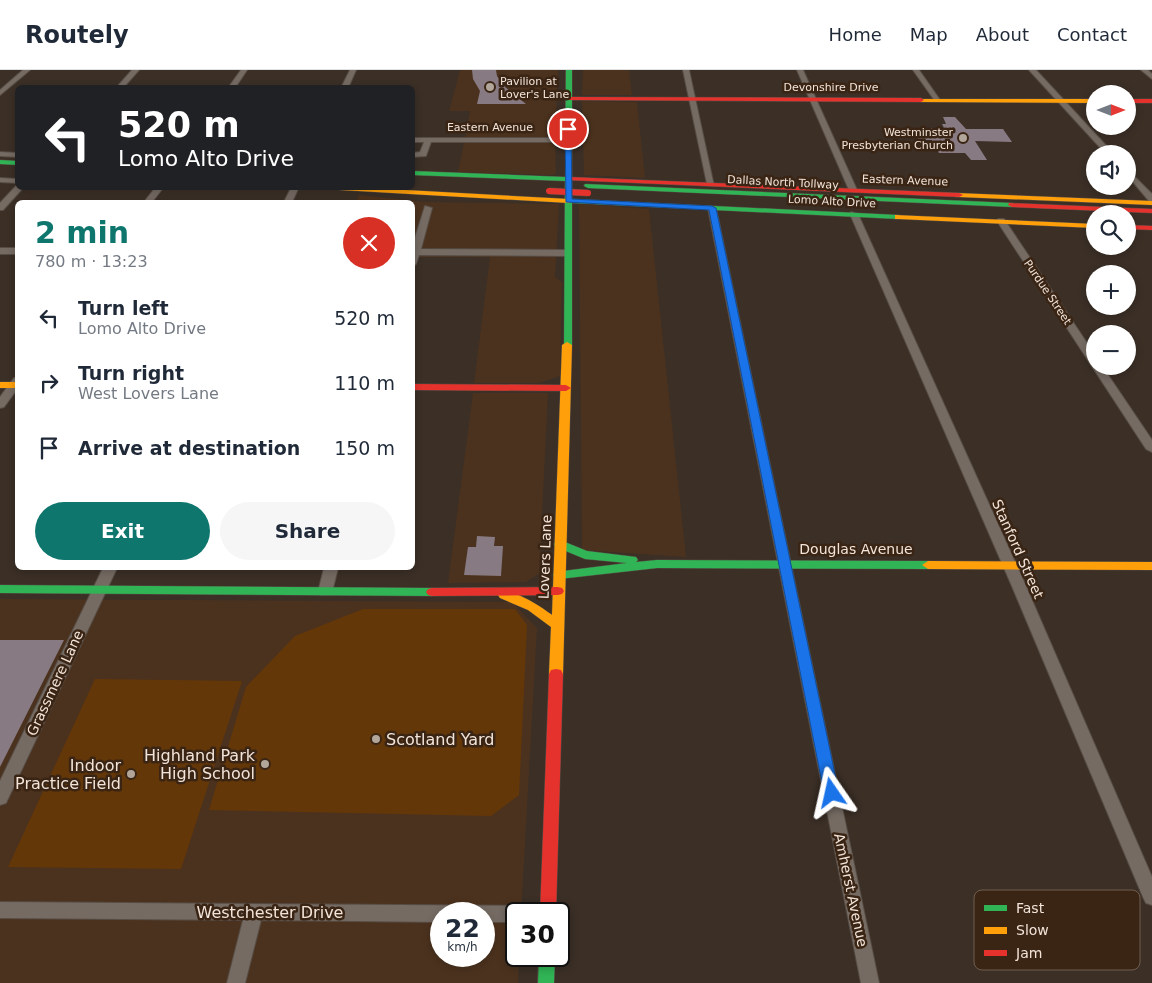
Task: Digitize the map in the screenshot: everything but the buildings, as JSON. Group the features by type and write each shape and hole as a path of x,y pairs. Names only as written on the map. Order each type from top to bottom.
{"main road":[{"name":"Lovers Lane","path":"548,902 566,388 569,70"},
{"name":"Devonshire Drive","path":"568,98 1086,101"},
{"path":"1136,101 1152,101"},
{"path":"0,162 15,162"},
{"path":"0,168 15,169"},
{"name":"Eastern Avenue","path":"415,173 1152,201"},
{"name":"Dallas North Tollway","path":"415,179 549,188"},
{"name":"Dallas North Tollway","path":"415,186 588,189 1152,211"},
{"name":"Dallas North Tollway","path":"588,189 1086,216"},
{"name":"Lomo Alto Drive","path":"375,190 1086,226"},
{"path":"1136,220 1152,226"},
{"path":"1136,227 1152,226"},
{"path":"0,385 15,383"},
{"path":"415,387 566,388"},
{"path":"560,544 585,555 657,564"},
{"name":"Douglas Avenue","path":"560,575 657,564 1152,566"},
{"path":"0,589 325,592 558,591"},
{"path":"491,591 522,600 557,625"},
{"path":"546,983 547,967"}],"street":[{"path":"0,93 27,70"},
{"path":"122,85 136,70"},
{"path":"233,85 244,70"},
{"path":"345,85 352,70"},
{"path":"686,70 711,184"},
{"path":"800,70 853,190"},
{"path":"916,70 937,100"},
{"path":"1032,70 1102,145"},
{"path":"1144,70 1152,77"},
{"name":"Eastern Avenue","path":"415,140 568,140"},
{"path":"415,155 423,154 428,140"},
{"path":"0,154 15,155"},
{"path":"0,180 15,181"},
{"path":"1136,182 1152,201"},
{"path":"0,208 17,190"},
{"path":"150,200 157,190"},
{"path":"415,249 428,208"},
{"name":"Amherst Avenue","path":"712,208 870,983"},
{"name":"Stanford Street","path":"854,214 1152,896"},
{"name":"Purdue Street","path":"1001,221 1086,350"},
{"path":"0,251 15,251"},
{"path":"415,252 567,253"},
{"name":"Purdue Street","path":"1103,375 1152,449"},
{"path":"0,404 15,384"},
{"name":"Grassmere Lane","path":"0,798 109,570"},
{"path":"325,592 330,570"},
{"name":"Westchester Drive","path":"0,910 505,914"},
{"path":"236,983 254,911"}],"shaded area":[{"path":"460,70 558,70 555,139 465,139 470,111 449,111"},
{"path":"583,70 629,70 632,95 582,95"},
{"path":"582,101 637,102 645,178 584,175"},
{"path":"464,143 555,143 556,173 553,175 458,172"},
{"path":"359,195 407,200 357,200"},
{"path":"415,201 559,204 555,277 562,282 560,376 539,383 474,383 490,257 415,257"},
{"path":"579,204 649,209 686,557 582,550"},
{"path":"473,393 548,393 539,574 526,582 448,583"},
{"name":"Highland Park High School","path":"0,599 512,602 537,628 522,902 505,902 505,967 519,967 518,983 0,983"},
{"name":"Scotland Yard","path":"363,609 515,609 527,625 519,795 491,816 209,810 246,687 295,636"},
{"name":"Indoor Practice Field","path":"95,679 242,681 181,869 8,867"}],"traffic: fast":[{"path":"567,345 569,70"},
{"path":"0,162 15,163"},
{"path":"415,173 568,179"},
{"path":"588,186 1012,205"},
{"path":"569,201 898,217"},
{"path":"560,544 585,555 632,560"},
{"path":"559,575 657,564 928,565"},
{"path":"0,589 432,592"},
{"path":"546,983 547,967"}],"traffic: slow":[{"path":"921,100 1086,101"},
{"path":"375,190 569,201"},
{"path":"959,195 1152,203"},
{"path":"898,217 1086,226"},
{"path":"556,674 567,345"},
{"path":"0,385 15,385"},
{"path":"928,565 1152,566"},
{"path":"504,595 532,607 557,625"}],"traffic: jam":[{"path":"568,98 921,100"},
{"path":"1136,101 1152,101"},
{"path":"568,179 959,195"},
{"path":"549,191 588,193"},
{"path":"1012,205 1152,211"},
{"path":"1136,227 1152,228"},
{"path":"415,387 566,388"},
{"path":"432,592 558,591"},
{"path":"548,902 556,674"}],"place":[{"name":"Pavilion at Lover's Lane","path":"490,87"},
{"name":"Westminster Presbyterian Church","path":"963,138"},
{"name":"Scotland Yard","path":"376,739"},
{"name":"Highland Park High School","path":"265,764"},
{"name":"Indoor Practice Field","path":"131,774"}],"route":[{"path":"568,129 569,201 712,208 832,793"}]}
